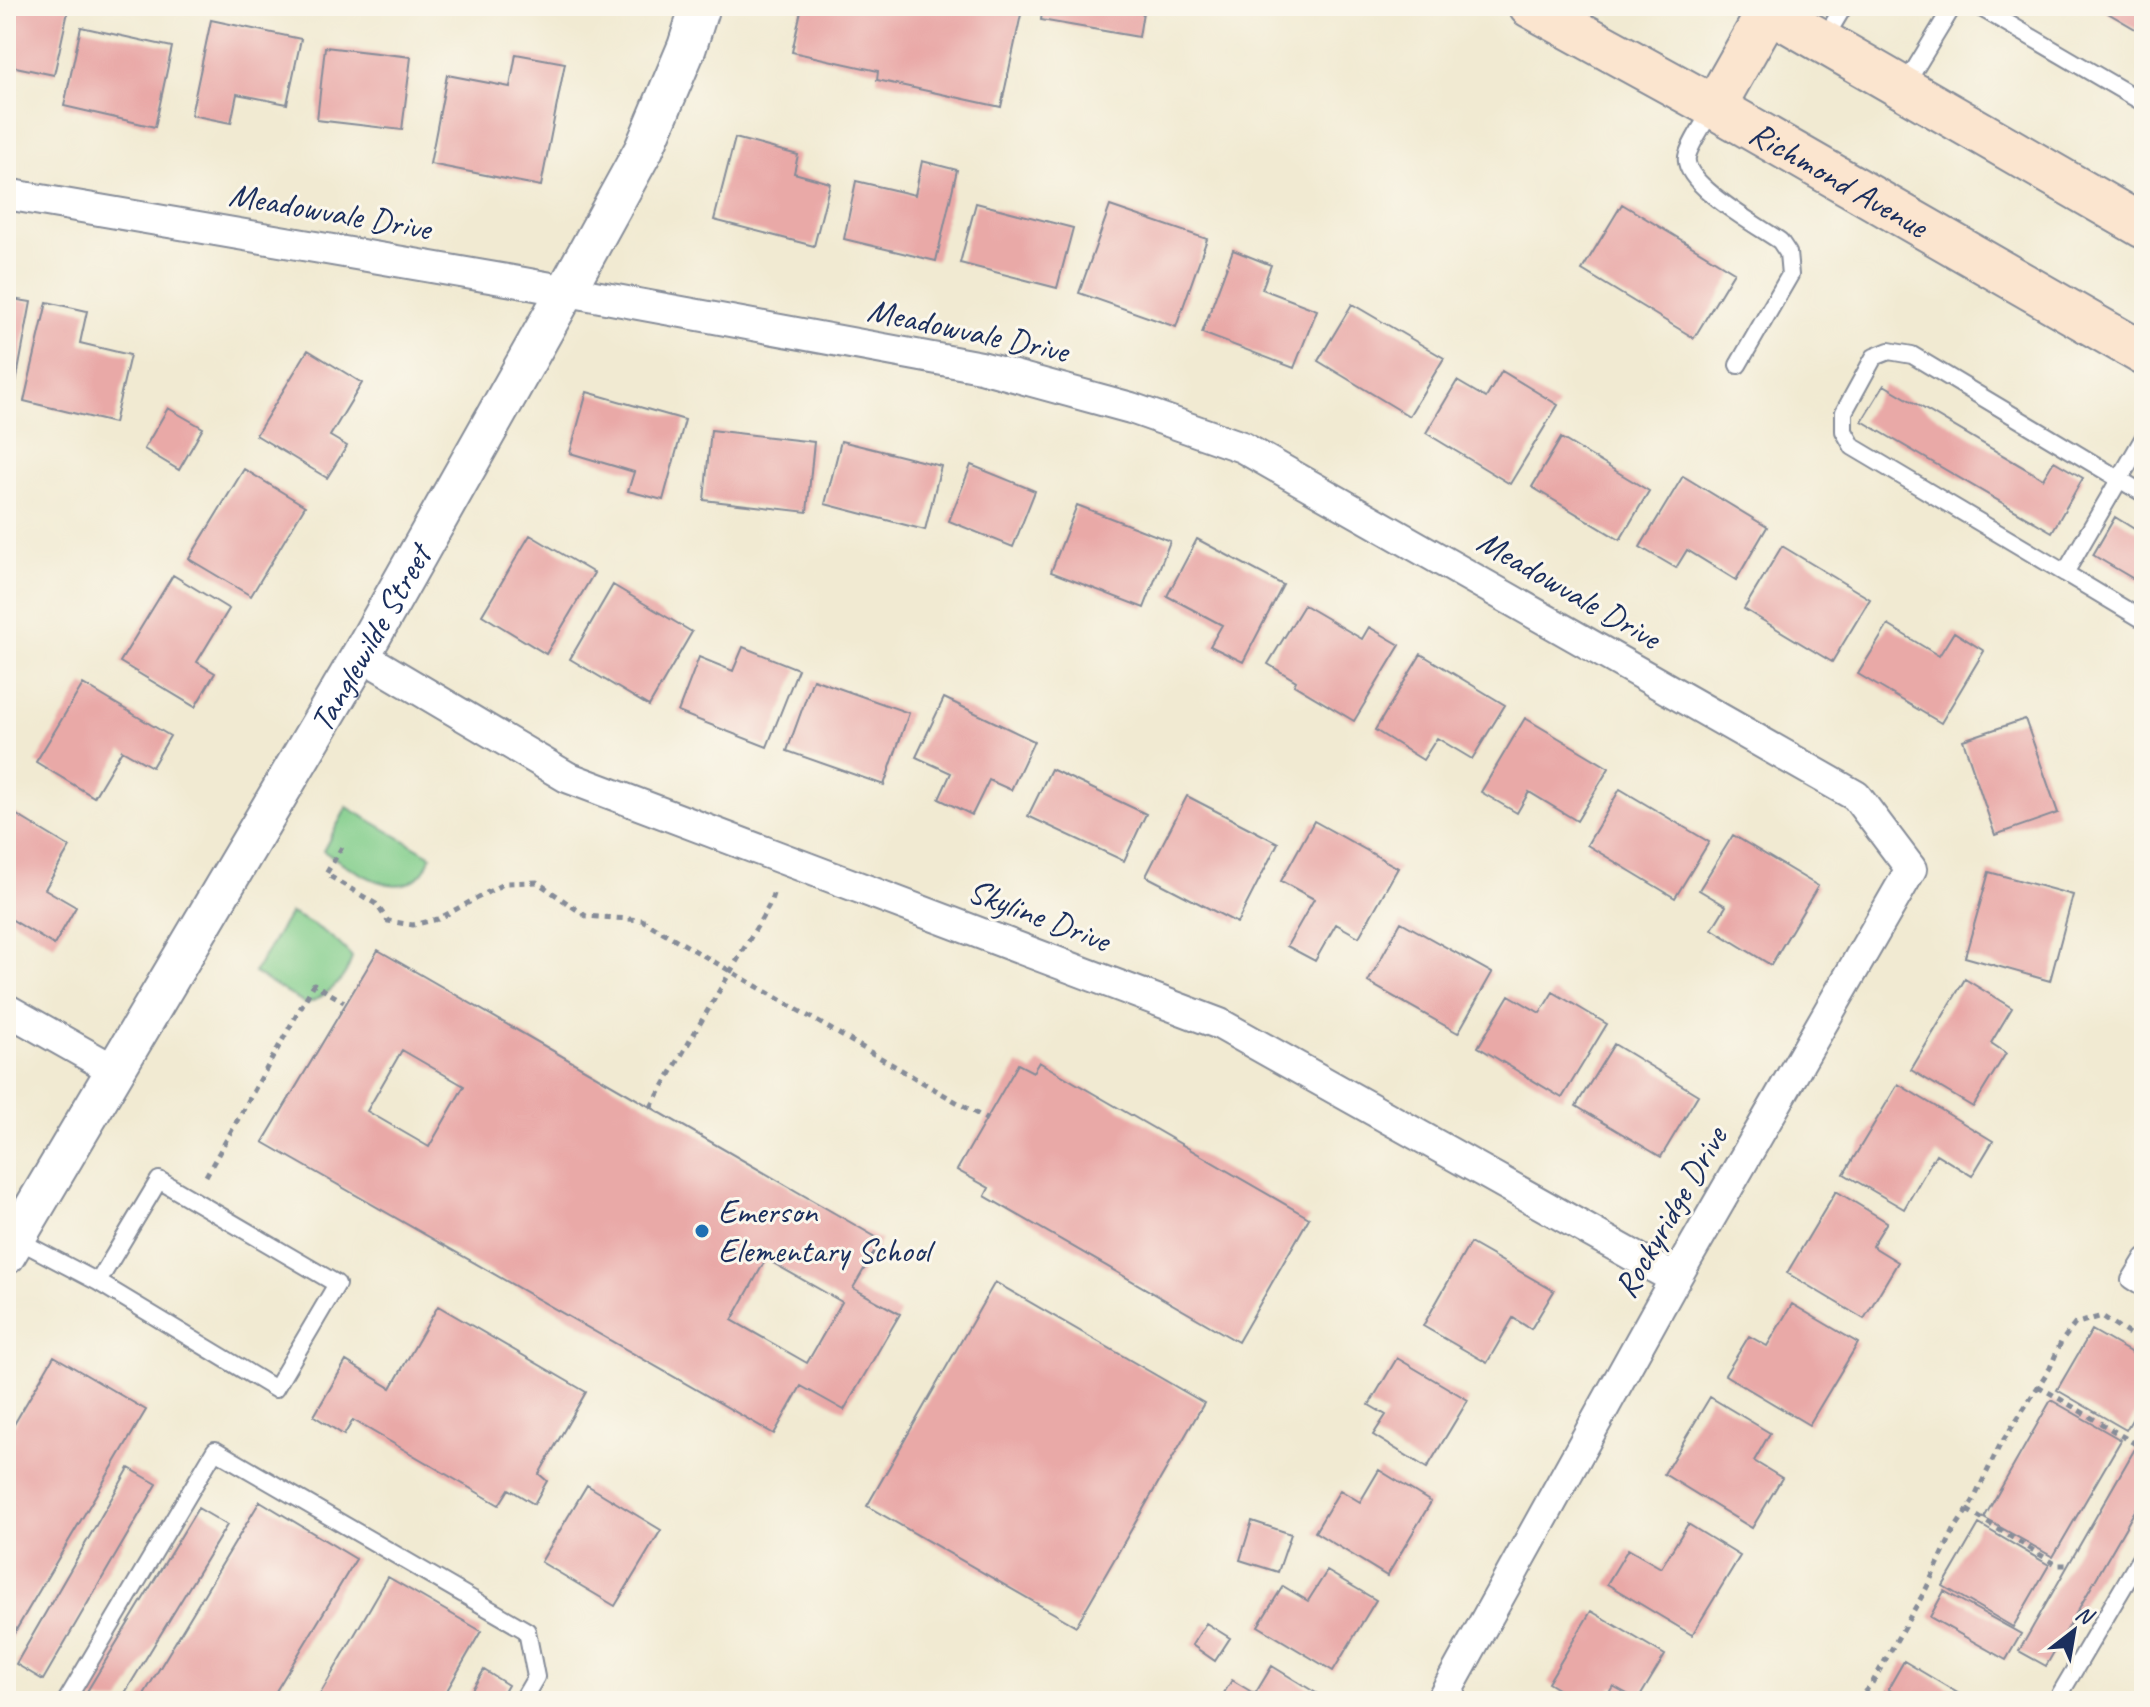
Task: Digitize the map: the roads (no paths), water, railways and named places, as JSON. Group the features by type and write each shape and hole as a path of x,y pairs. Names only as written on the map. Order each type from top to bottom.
{"main road":[{"name":"Richmond Avenue","path":"1530,6 1714,107 2144,354"},
{"path":"1714,107 1765,8 2144,227"}],"street":[{"name":"Tanglewilde Street","path":"11,1247 361,655 566,291 644,149 687,47 700,6"},
{"name":"Meadowvale Drive","path":"6,194 981,367 1131,408 1242,447 1830,782"},
{"name":"Skyline Drive","path":"361,655 567,777 1220,1024 1675,1279"},
{"name":"Rockyridge Drive","path":"1441,1701 1675,1279 1911,869 1856,796 1830,782"},
{"path":"6,1009 114,1070"}],"lane":[{"path":"1823,41 1844,6"},
{"path":"1903,88 1953,6"},
{"path":"1978,6 2144,103"},
{"path":"1714,107 1687,157 1688,173 1704,189 1780,241 1788,253 1790,275 1738,365"},
{"path":"2140,618 1853,447 1844,431 1844,412 1874,357 1889,351 1912,355 2144,494"},
{"path":"2065,573 2144,437"},
{"path":"11,1247 98,1282 275,1389 337,1284 159,1180 98,1282"},
{"path":"2144,1257 2130,1280 2144,1289"},
{"path":"66,1701 215,1450 527,1631 536,1677 522,1701"},
{"path":"2056,1701 2144,1552"}],"place":[{"name":"Emerson Elementary School","path":"702,1231"}]}
